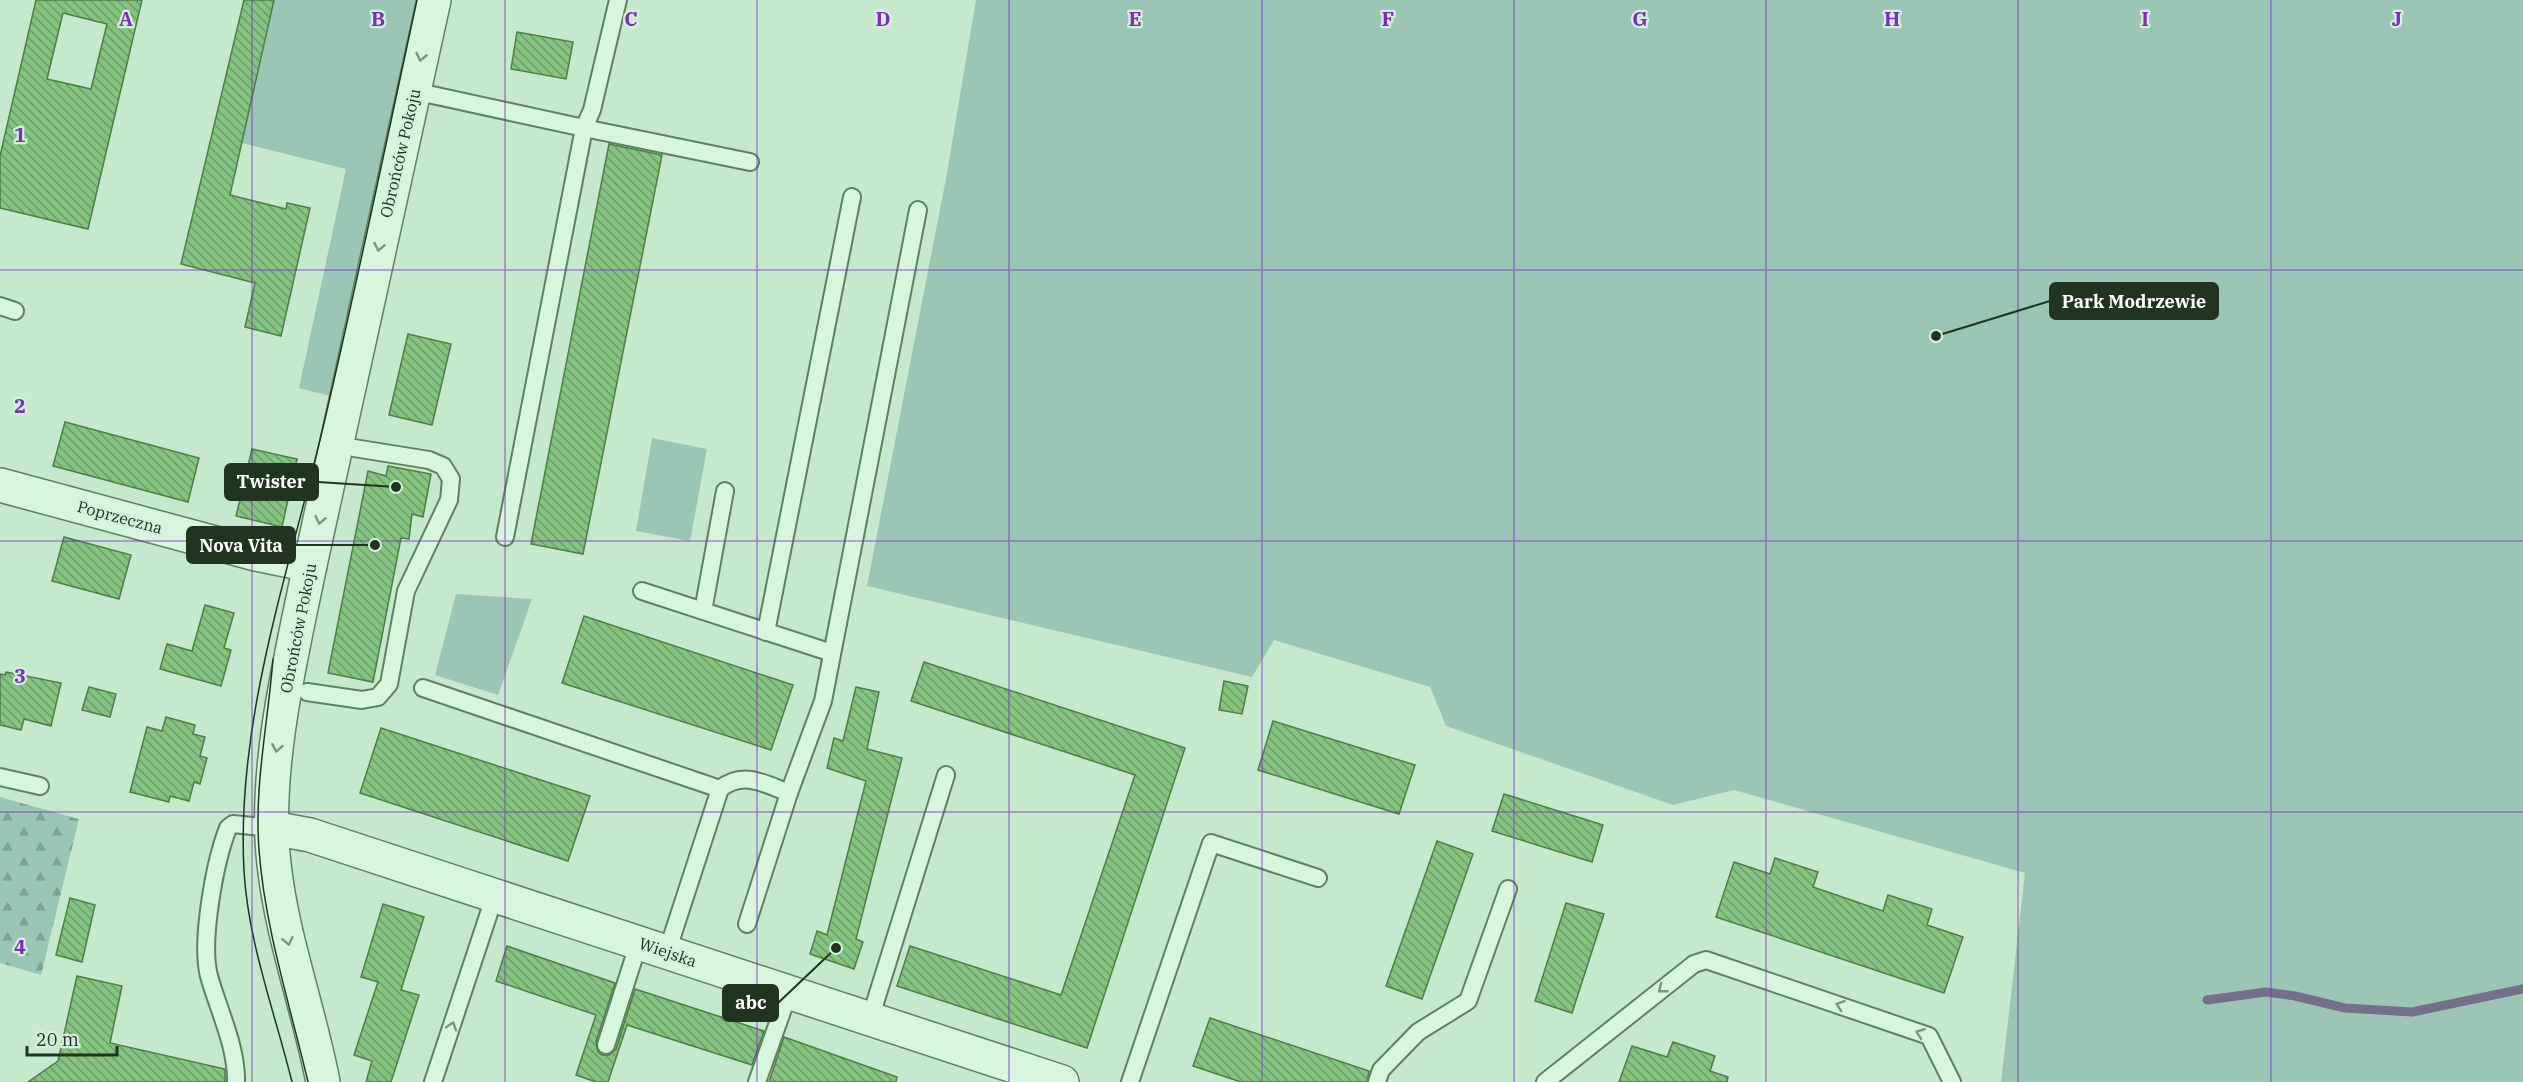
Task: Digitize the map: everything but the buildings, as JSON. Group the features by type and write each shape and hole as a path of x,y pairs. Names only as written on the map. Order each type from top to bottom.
{"street":[{"name":"Obrońców Pokoju","path":"323,1082 278,894 272,828 275,759 291,655 434,0"},
{"name":"Poprzeczna","path":"0,485 256,554 310,566"},
{"name":"Wiejska","path":"272,828 310,835 1062,1082"}],"lane":[{"path":"505,537 584,128 592,110 618,0"},
{"path":"414,91 750,162"},
{"path":"766,632 852,197"},
{"path":"747,924 789,793 823,700 918,210"},
{"path":"307,692 362,700 378,697 389,684 406,591 450,500 451,479 443,466 429,460 354,448"},
{"path":"703,611 725,491"},
{"path":"642,591 832,653"},
{"path":"423,688 720,789"},
{"path":"870,1019 946,775"},
{"path":"0,777 40,786"},
{"path":"606,1045 653,947 720,789 740,778 752,779 789,793"},
{"path":"236,1082 234,1061 208,974 204,953 205,934 228,828 233,824 272,828"},
{"path":"1130,1082 1211,843 1318,878"},
{"path":"1377,1082 1381,1070 1418,1032 1468,1001 1508,889"},
{"path":"433,1082 495,896"},
{"path":"1545,1082 1694,964 1706,960 1929,1036 1952,1082"},
{"path":"757,1082 789,992"}],"green space":[{"path":"274,0 421,0 334,397 299,388 346,169 242,143"},
{"path":"976,0 2523,0 2523,1082 2001,1082 2025,873 1734,790 1673,805 1446,726 1430,687 1274,640 1252,677 867,586 947,173"},
{"path":"652,438 707,449 690,541 636,531"},
{"path":"456,594 532,599 498,695 435,675"},
{"path":"0,797 79,819 41,975 0,963"}],"waterway":[{"path":"2207,1000 2266,992 2295,996 2345,1008 2412,1012 2523,989"}],"tram line":[{"path":"292,1082 256,951 247,898 244,871 244,816 248,762 266,653 333,385 417,0"},
{"path":"273,659 258,802 259,850 272,938 308,1082"}],"place":[{"name":"Park Modrzewie","path":"1936,336"},
{"name":"Twister","path":"396,487"},
{"name":"Nova Vita","path":"375,545"},
{"name":"abc","path":"836,948"}]}
